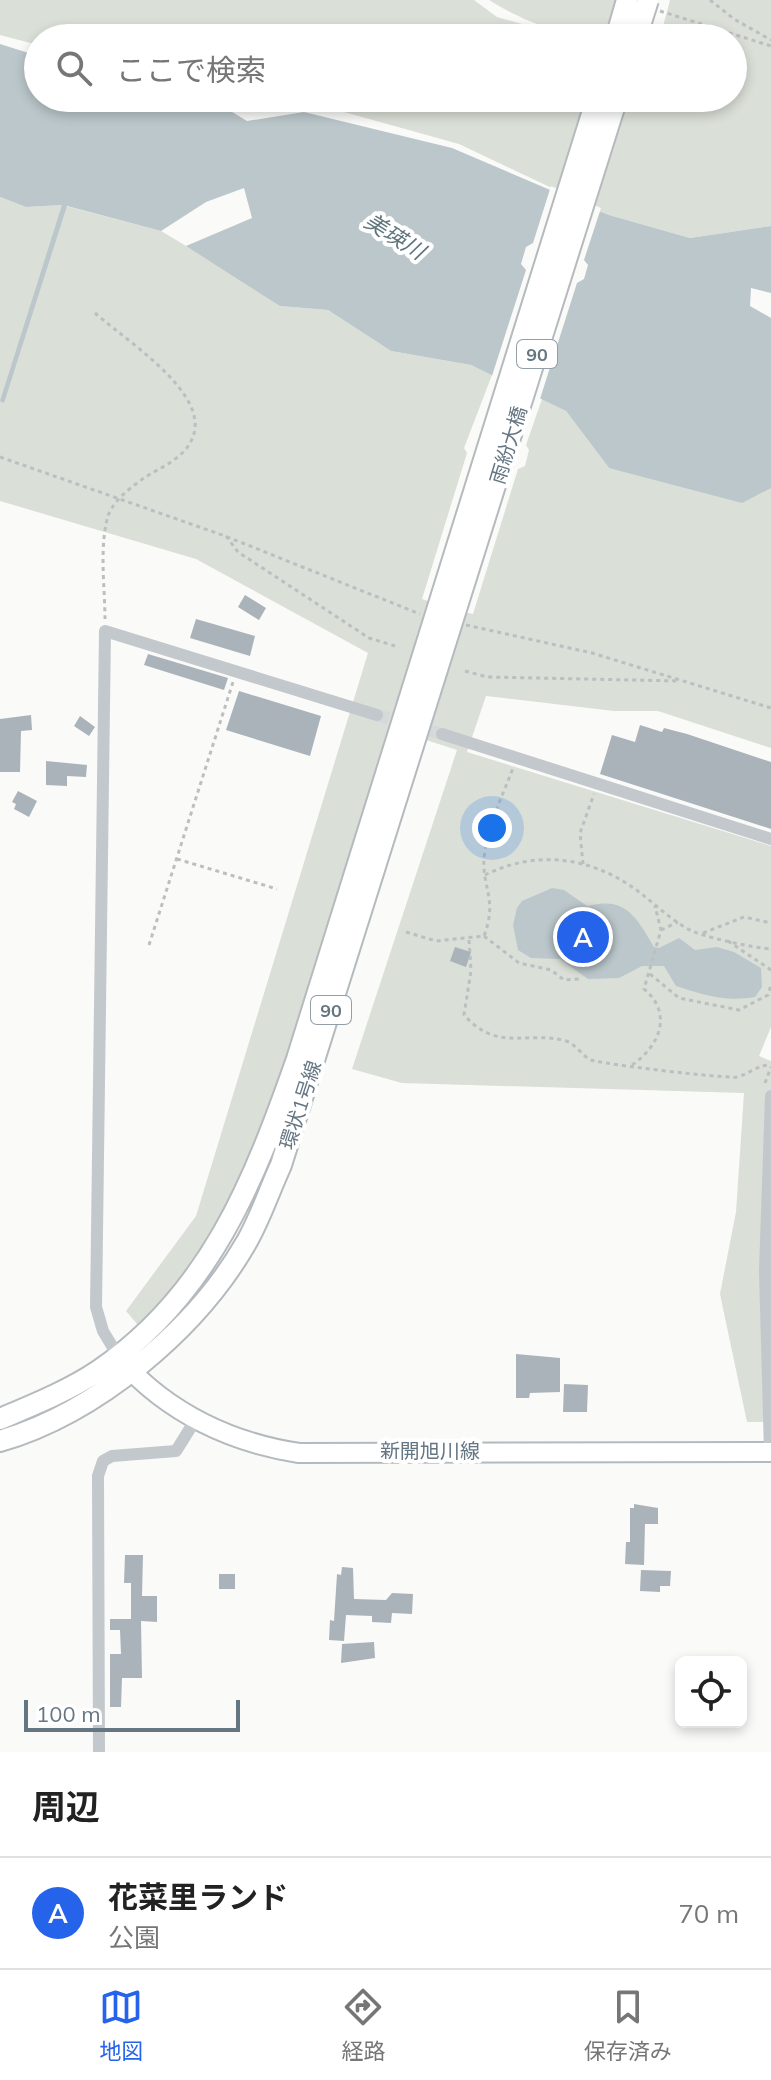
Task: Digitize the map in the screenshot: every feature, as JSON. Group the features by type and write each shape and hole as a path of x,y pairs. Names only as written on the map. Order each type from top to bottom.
{"main road":[{"path":"620,24 627,0"},
{"path":"642,24 650,4"},
{"name":"雨紛大橋","path":"446,614 593,112"},
{"name":"雨紛大橋","path":"446,614 612,112"},
{"name":"環状1号線","path":"0,1419 46,1400 118,1356 176,1299 209,1259 235,1216 263,1157 446,614"},
{"name":"環状1号線","path":"0,1441 49,1423 108,1391 133,1372 221,1280 246,1242 281,1165 446,614"},
{"name":"新開旭川線","path":"118,1356 133,1372 196,1419 257,1446 299,1453 770,1452"}],"street":[{"path":"118,1356 103,1331 96,1307 105,631 377,715"},
{"path":"442,734 771,839"},
{"path":"770,1452 765,1271 771,1096"},
{"path":"99,1752 98,1476 103,1461 112,1456 176,1451 196,1419"}],"path":[{"path":"710,0 743,24"},
{"path":"650,4 708,24"},
{"path":"747,26 771,40"},
{"path":"747,38 771,46"},
{"path":"95,313 188,395 197,415 194,436 178,459 136,481 109,514 105,631"},
{"path":"0,457 446,614 592,653 771,708"},
{"path":"225,536 238,552 369,638 395,646"},
{"path":"149,945 236,671"},
{"path":"465,671 487,677 688,681"},
{"path":"484,936 491,917 492,901 485,875 484,853 492,822 517,757"},
{"path":"583,864 580,833 598,783"},
{"path":"485,875 519,862 547,858 583,864 616,876 678,922 703,933 771,949"},
{"path":"177,859 277,889"},
{"path":"629,1066 645,1055 657,1039 662,1014 656,999 644,989 661,930 653,903"},
{"path":"703,933 744,917 771,923"},
{"path":"661,930 678,922"},
{"path":"406,932 436,941 469,940 484,936"},
{"path":"484,936 519,963 551,970 564,980 580,979"},
{"path":"722,937 771,970"},
{"path":"469,940 471,971 464,1015 477,1030 503,1039 568,1041 590,1060 629,1066 738,1077 758,1065 771,1065"},
{"path":"651,971 679,998 739,1010 768,995 771,985"}],"shaded area":[{"path":"0,0 474,0 497,17 522,24 24,24 24,41 0,35"},
{"path":"489,0 616,0 608,24 539,24"},
{"path":"670,0 771,0 771,226 690,238 609,215 459,144 344,112 747,112 747,24 664,24"},
{"path":"0,197 26,207 62,205 161,231 253,286 280,306 328,310 391,351 471,365 492,375 464,448 467,453 422,599 431,602 257,1150 206,1244 138,1325 126,1311 196,1216 368,653 196,559 0,501"},
{"path":"542,399 566,411 609,468 771,488 771,748 658,711 614,711 486,696 467,752 771,846 771,1027 759,1056 771,1061 771,1422 747,1422 720,1294 736,1212 744,1093 402,1083 352,1069 457,750 423,739 464,612 473,614 518,469 525,466 529,450 526,445"}],"water":[{"name":"美瑛川","path":"0,44 24,52 24,112 232,112 247,121 304,112 452,148 609,215 690,238 771,226 771,293 751,288 750,306 771,318 771,488 742,503 609,468 566,411 471,365 391,351 328,310 280,306 186,246 252,218 244,188 206,202 161,231 67,206 4,403 0,401 62,205 26,207 0,197"},
{"path":"552,888 564,890 587,906 620,906 635,918 654,947 659,948 679,938 695,950 717,947 734,952 761,968 762,987 755,997 724,998 676,986 664,966 642,966 619,978 588,979 560,959 531,958 518,950 513,925 517,908 522,901"}],"pier":[{"path":"551,186 601,208 584,260 588,265 584,279 577,283 539,402 491,379 526,270 521,264 526,247 533,243"}],"building":[{"path":"245,595 266,608 259,620 238,607"},
{"path":"196,619 255,636 250,656 190,638"},
{"path":"148,654 228,678 224,690 144,665"},
{"path":"239,691 321,716 310,756 226,730"},
{"path":"31,715 32,730 21,731 20,772 0,772 0,719"},
{"path":"80,716 95,727 89,736 74,726"},
{"path":"640,725 662,732 664,728 687,734 771,762 771,829 600,774 612,735 635,742"},
{"path":"46,761 87,765 86,777 67,776 67,786 46,785"},
{"path":"18,791 37,801 29,817 14,809 16,804 12,802"},
{"path":"455,947 471,952 466,967 450,961"},
{"path":"516,1354 560,1358 560,1392 530,1393 529,1398 516,1398"},
{"path":"564,1384 588,1385 587,1412 563,1412"},
{"path":"634,1504 658,1508 658,1524 645,1524 644,1565 625,1564 626,1542 630,1542 630,1508 634,1508"},
{"path":"125,1555 143,1555 142,1596 157,1596 157,1622 141,1621 142,1678 122,1678 121,1707 110,1707 110,1654 121,1654 120,1630 110,1630 110,1619 131,1619 131,1583 124,1583"},
{"path":"342,1567 353,1568 354,1599 386,1600 392,1593 413,1594 412,1614 392,1613 391,1623 372,1622 372,1616 346,1615 344,1641 329,1640 330,1620 334,1621 337,1574 341,1575"},
{"path":"641,1570 671,1571 670,1586 660,1586 660,1592 640,1591"},
{"path":"219,1574 235,1574 235,1589 219,1589"},
{"path":"374,1642 375,1658 341,1663 342,1644"}],"tunnel":[{"path":"377,715 442,734"}],"place":[{"name":"花菜里ランド","path":"583,937"}]}
